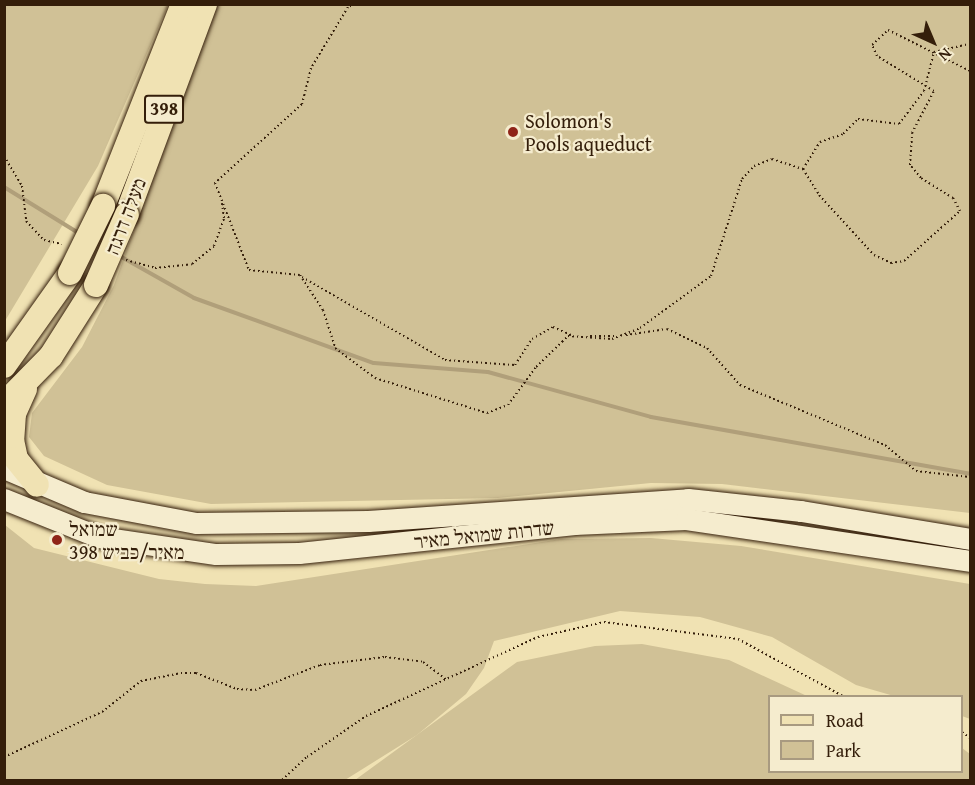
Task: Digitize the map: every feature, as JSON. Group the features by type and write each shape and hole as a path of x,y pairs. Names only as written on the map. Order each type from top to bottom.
{"main road":[{"name":"מעלה דרגה","path":"4,366 70,273 104,206 183,4"},
{"name":"מעלה דרגה","path":"4,404 31,378 76,320 96,285 127,214 205,4"},
{"path":"31,378 14,414 12,440 16,459 37,484"},
{"name":"שדרות שמואל מאיר","path":"4,468 37,484 112,509 196,522 369,521 688,499 801,511 970,539"},
{"name":"שדרות שמואל מאיר","path":"4,499 99,537 216,554 299,553 574,524 686,519 970,561"}],"path":[{"path":"355,4 348,7 311,68 302,104 215,183 249,270 300,275 445,360 515,365 532,339 553,327 574,336"},
{"path":"620,336 640,328 711,276 742,179 754,166 772,159 803,170 819,195 874,255 891,263 904,261 960,211 953,198 910,165 912,133 934,91 927,82 896,69 877,56 873,45 888,30 970,71"},
{"path":"934,52 970,44"},
{"path":"803,170 820,142 843,134 858,119 899,124 927,82 934,52"},
{"path":"4,156 23,190 25,212"},
{"path":"300,275 323,310 335,348 375,378 487,413 508,405 536,367 568,336 620,336 668,329 706,348 740,385 885,445 916,471 970,477"},
{"path":"282,780 307,757 366,717 538,637 604,622 738,639 841,695"},
{"path":"4,757 102,712 141,681 181,673 196,673 237,689 255,690 320,665 385,657 423,662 447,680"}],"green space":[{"path":"5,4 168,5 98,166 5,321"},
{"path":"216,5 970,5 970,513 722,484 651,483 498,498 211,504 107,485 44,456 29,437 32,413 82,347 114,285"},
{"path":"5,525 34,548 159,579 205,584 256,586 561,539 651,538 741,546 970,584 970,719 963,716 963,695 891,695 856,685 772,637 700,617 620,611 494,641 484,668 466,694 417,735 345,780 5,780"},
{"path":"642,644 729,660 805,695 768,695 768,773 963,773 963,749 970,754 970,780 355,780 517,662 595,646"}],"waterway":[{"path":"4,187 80,234"},
{"path":"118,255 194,298 374,363 488,372 651,417 970,474"}],"place":[{"name":"Solomon's Pools aqueduct","path":"513,132"},
{"name":"שמואל מאיר/כביש 398","path":"57,540"}]}
